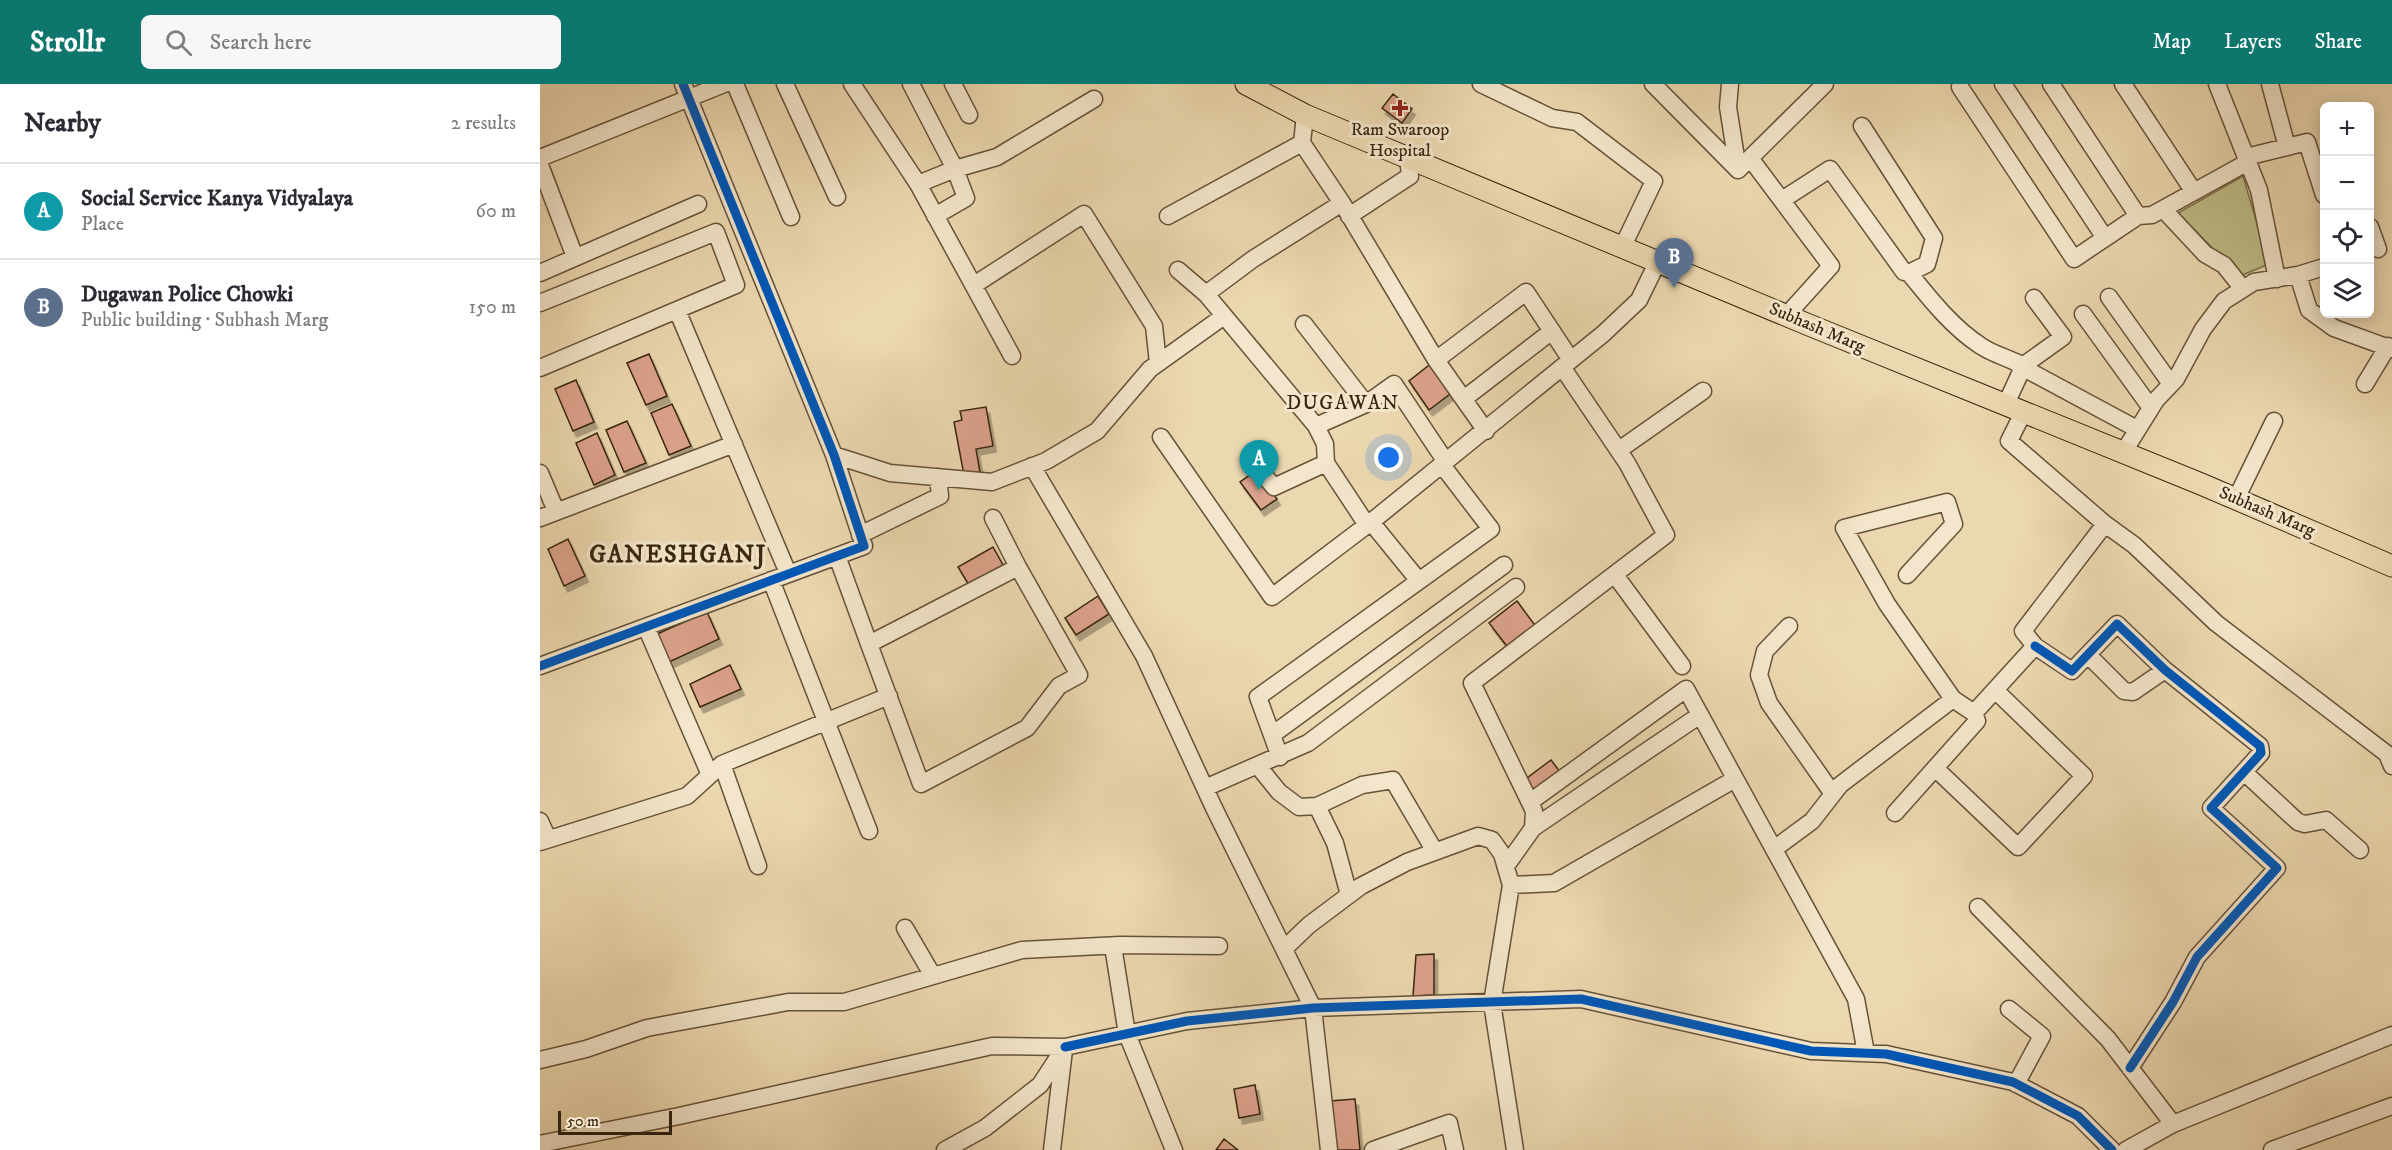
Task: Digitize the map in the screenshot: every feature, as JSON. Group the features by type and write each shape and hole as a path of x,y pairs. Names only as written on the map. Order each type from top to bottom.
{"main road":[{"name":"Subhash Marg","path":"1246,84 1305,115 2236,499 2392,566"}],"street":[{"path":"540,158 686,91 724,84"},
{"path":"735,84 791,217"},
{"path":"785,84 837,197"},
{"path":"852,84 918,184 1012,356"},
{"path":"911,84 955,169 966,198 935,216"},
{"path":"952,84 969,115"},
{"path":"1481,84 1552,118 1577,122 1654,181 1623,246"},
{"path":"1653,84 1782,200 1831,266 1786,315"},
{"path":"1730,84 1728,107 1744,164"},
{"path":"1744,164 1825,84"},
{"path":"2003,84 2105,238"},
{"path":"2051,84 2138,216"},
{"path":"2123,84 2194,192"},
{"path":"2217,84 2259,190 2277,279"},
{"path":"2270,84 2287,147"},
{"path":"1960,87 2074,259 2138,216 2152,215 2247,160 2287,147 2307,142 2320,180"},
{"path":"540,666 864,546 834,455 686,91"},
{"path":"918,184 955,169 998,157 1094,99"},
{"path":"1305,115 1302,143 1345,209 1436,360 1486,431"},
{"path":"1862,126 1934,238 1927,264 1909,273"},
{"path":"1168,216 1302,143"},
{"path":"1206,294 1253,259 1410,176 1408,157"},
{"path":"540,165 575,258"},
{"path":"1782,200 1830,169 1904,272 1909,273 1938,308 1981,346 2024,365 2031,372 2138,429"},
{"path":"540,273 698,204"},
{"path":"2163,209 2205,254 2224,265 2242,290"},
{"path":"974,285 1084,214 1154,326 1158,363"},
{"path":"540,303 716,232 736,285 540,368"},
{"path":"1161,437 1272,597 1486,431 1567,364 1639,300 1658,261"},
{"path":"2123,453 2224,301 2254,282 2298,275 2320,268"},
{"path":"1178,270 1206,294 1316,426 1325,444 1326,463 1369,523 1419,581"},
{"path":"2298,275 2309,310 2334,328 2390,347 2365,384"},
{"path":"1436,360 1526,292 1552,331 1567,364 1666,535 1472,683 1534,811 1533,828"},
{"path":"2109,297 2171,384"},
{"path":"2034,298 2063,337 2024,365 2009,441 2105,524 2134,546 2216,623 2390,755"},
{"path":"677,310 788,573"},
{"path":"2083,314 2151,408"},
{"path":"834,455 890,473 992,482 1032,466 1097,431 1150,369 1224,316"},
{"path":"1304,324 1366,404"},
{"path":"1465,399 1552,331"},
{"path":"1280,757 1258,698 1491,529 1444,464 1394,384 1366,404 1316,426"},
{"path":"1618,450 1703,391"},
{"path":"2236,499 2274,421"},
{"path":"540,518 734,444"},
{"path":"1256,466 1274,487 1326,463"},
{"path":"1032,466 1144,656 1205,788 1313,1008 1329,1150"},
{"path":"540,473 556,511"},
{"path":"860,535 940,496 938,477"},
{"path":"1895,813 1977,722 1974,713 1953,699 1887,604 1844,528 1947,502 1954,524 1907,575"},
{"path":"837,556 921,784 1028,728 1059,686 1079,675 993,518"},
{"path":"2105,524 2023,631 2035,646 2072,671 2117,624 2165,670 2260,746 2262,753 2211,808 2277,868 2197,957 2174,1002 2130,1068"},
{"path":"1272,735 1504,565"},
{"path":"869,644 1018,567"},
{"path":"1615,575 1682,666"},
{"path":"771,580 869,831"},
{"path":"1205,788 1308,743 1516,587"},
{"path":"1789,626 1765,651 1759,675 1769,703 1833,794"},
{"path":"646,627 716,769 758,866"},
{"path":"1974,713 2035,646"},
{"path":"2088,655 2124,691 2133,692 2165,670"},
{"path":"1530,802 1686,689 1856,999 1866,1053"},
{"path":"1935,768 2018,846 2084,776 1995,690"},
{"path":"540,821 544,840 687,796 716,769 888,696"},
{"path":"1774,849 1812,820 1840,785 1953,699"},
{"path":"1506,866 1533,828 1700,715"},
{"path":"1258,766 1279,792 1299,807 1317,806 1362,785 1393,780 1434,850"},
{"path":"2245,773 2298,822 2305,824 2326,820 2360,850"},
{"path":"1511,885 1554,883 1735,779"},
{"path":"1317,806 1335,843 1349,895"},
{"path":"1285,948 1309,925 1349,895 1407,862 1434,850 1478,837 1492,840 1502,854 1511,885 1492,1003 1515,1150"},
{"path":"1978,907 2108,1039 2173,1124"},
{"path":"905,928 933,976"},
{"path":"1113,946 1127,1034 1174,1150"},
{"path":"540,1060 586,1049 647,1028 788,1002 843,1002 1022,950 1113,946 1219,946"},
{"path":"540,1144 679,1116 992,1046 1065,1047 1187,1021 1313,1008 1581,999 1811,1051 1886,1054 2016,1084 2078,1116 2112,1150"},
{"path":"2009,1010 2042,1036 2016,1084"},
{"path":"2126,1150 2173,1124 2392,1035"},
{"path":"945,1150 985,1128 1040,1085 1065,1047"},
{"path":"1052,1150 1065,1047"},
{"path":"2272,1150 2392,1106"},
{"path":"1373,1150 1449,1123 1455,1150"}],"shaded area":[{"path":"2243,176 2269,264 2240,276 2178,213"}],"building":[{"path":"1393,94 1412,109 1402,123 1382,108"},
{"path":"649,354 667,396 646,405 627,363"},
{"path":"1433,362 1454,391 1429,410 1409,381"},
{"path":"576,380 594,422 573,431 555,389"},
{"path":"672,404 691,446 669,455 651,413"},
{"path":"986,407 993,446 976,449 980,472 964,475 954,422 962,420 960,411"},
{"path":"627,421 646,463 624,472 606,430"},
{"path":"597,433 615,475 594,485 576,443"},
{"path":"1257,470 1277,499 1261,510 1240,482"},
{"path":"568,539 585,576 564,586 548,549"},
{"path":"993,547 1003,565 969,585 958,567"},
{"path":"1098,596 1109,614 1076,635 1065,618"},
{"path":"1517,601 1537,628 1509,649 1489,623"},
{"path":"707,612 719,639 669,662 657,634"},
{"path":"730,665 741,689 700,707 690,684"},
{"path":"1551,760 1561,773 1533,794 1523,781"},
{"path":"1434,954 1434,995 1413,996 1416,955"},
{"path":"1255,1085 1260,1114 1239,1118 1234,1089"},
{"path":"1355,1099 1360,1150 1335,1150 1330,1101"},
{"path":"1224,1139 1238,1150 1216,1150"}],"cycle path":[{"path":"540,666 864,546 834,455 683,84"},
{"path":"2035,646 2072,671 2117,624 2165,670 2260,746 2261,753 2211,808 2277,868 2197,957 2173,1002 2130,1068"},
{"path":"1065,1047 1187,1021 1313,1008 1581,999 1811,1051 1886,1054 2013,1082 2078,1116 2112,1150"}],"place":[{"name":"Ram Swaroop Hospital","path":"1400,108"},
{"name":"Dugawan Police Chowki","path":"1674,288"},
{"name":"Social Service Kanya Vidyalaya","path":"1259,490"}],"district":[{"name":"DUGAWAN","path":"1343,403"},
{"name":"GANESHGANJ","path":"678,555"}]}
